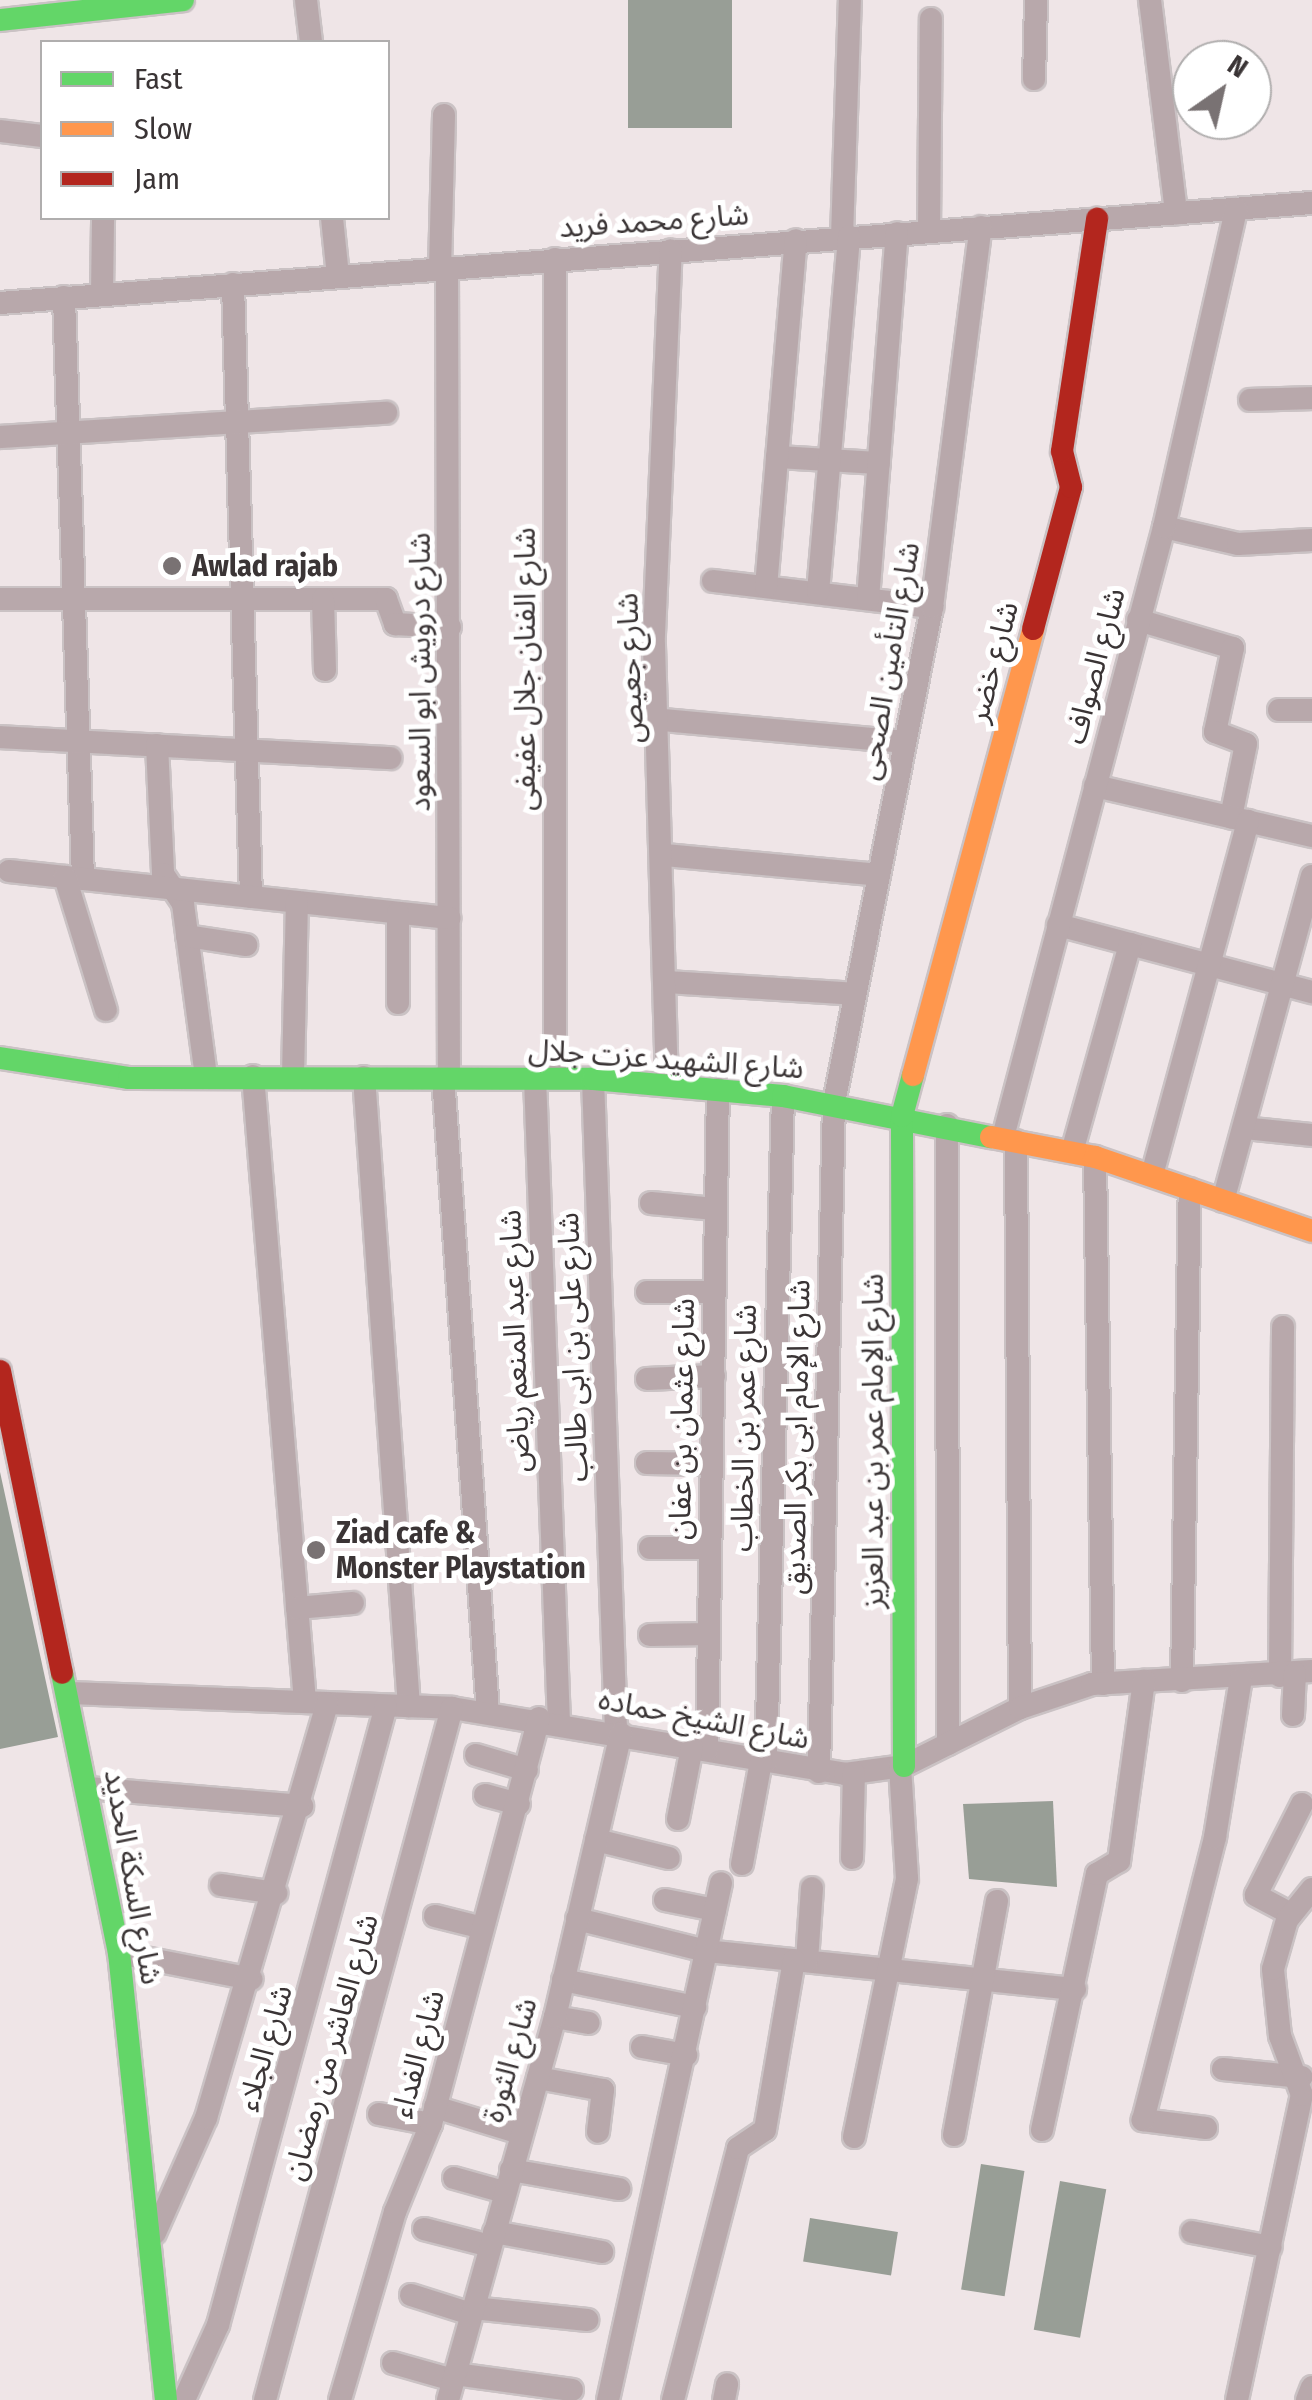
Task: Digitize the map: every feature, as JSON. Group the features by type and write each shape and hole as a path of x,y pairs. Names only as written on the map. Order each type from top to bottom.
{"street":[{"path":"0,3 30,0"},
{"path":"0,20 183,0"},
{"path":"306,0 312,40"},
{"path":"818,592 845,236 850,0"},
{"path":"1034,79 1036,0"},
{"path":"1150,0 1176,213"},
{"path":"929,230 931,19"},
{"name":"شارع درويش ابو السعود","path":"444,116 450,627 446,1077 488,1712"},
{"path":"0,131 40,136"},
{"name":"شارع محمد فريد","path":"0,302 1312,203"},
{"name":"شارع الصواف","path":"1020,1708 1010,1139 1058,925 1164,527 1236,208"},
{"name":"شارع خضر","path":"902,1116 1070,487 1062,451 1097,218"},
{"path":"102,220 102,294"},
{"path":"332,220 338,276"},
{"name":"شارع التأمين الصحى","path":"834,1103 932,607 980,227"},
{"path":"868,599 897,233"},
{"path":"766,586 796,240"},
{"name":"شارع جعيص","path":"667,1084 663,720 654,634 670,250"},
{"name":"شارع الفنان جلال عفيفى","path":"545,1078 555,259"},
{"path":"233,284 251,897"},
{"path":"64,297 78,740 74,878 106,1010"},
{"path":"1250,400 1312,398"},
{"path":"0,437 386,413"},
{"path":"776,457 878,464"},
{"path":"1164,527 1238,544 1312,540"},
{"path":"714,581 932,607"},
{"path":"0,599 386,599 395,624 450,627"},
{"path":"323,599 325,670"},
{"path":"1138,620 1233,648 1216,732 1246,744 1240,819 1208,964 1152,1175"},
{"path":"1280,710 1312,710"},
{"path":"663,720 906,742"},
{"path":"0,737 390,758"},
{"path":"157,745 163,874 173,888 187,936 206,1077"},
{"path":"1095,786 1312,836"},
{"path":"665,854 880,876"},
{"path":"9,871 450,918"},
{"path":"1223,1202 1312,876"},
{"path":"294,1076 297,902"},
{"path":"398,913 398,1003"},
{"path":"1058,925 1312,992"},
{"path":"187,936 246,945"},
{"path":"1072,1152 1130,944"},
{"path":"666,982 855,994"},
{"name":"شارع الشهيد عزت جلال","path":"0,1058 129,1078 545,1078 667,1084 783,1096 902,1116 1096,1158 1312,1231"},
{"path":"155,2233 206,2118 251,1979 302,1806 316,1703 297,1608 253,1076"},
{"name":"شارع الجلاء","path":"184,2400 218,2326 398,1706 364,1077"},
{"name":"شارع عبد المنعم رياض","path":"545,1078 549,1720"},
{"name":"شارع على بن ابى طالب","path":"594,1080 619,1733"},
{"name":"شارع عثمان بن عفان","path":"678,1819 700,1748 709,1634 718,1089"},
{"name":"شارع عمر بن الخطاب","path":"742,1864 764,1761 783,1096"},
{"name":"شارع الإمام ابى بكر الصديق","path":"819,1772 834,1103"},
{"name":"شارع الإمام عمر بن عبد العزيز","path":"902,1116 902,1766"},
{"path":"947,1125 948,1744"},
{"path":"1244,1128 1312,1135"},
{"path":"1096,1158 1103,1684"},
{"path":"1182,1681 1190,1189"},
{"path":"651,1203 715,1208"},
{"path":"647,1292 714,1292"},
{"path":"1282,1327 1296,1673 1293,1716"},
{"name":"شارع السكة الحديد","path":"0,1371 119,1953 155,2233 166,2400"},
{"path":"647,1379 714,1376"},
{"path":"647,1463 710,1464"},
{"path":"650,1548 710,1548"},
{"path":"297,1608 354,1603"},
{"path":"650,1635 709,1634"},
{"name":"شارع الشيخ حماده","path":"68,1693 452,1708 549,1720 819,1772 854,1773 902,1766 1020,1708 1103,1684 1296,1673"},
{"path":"1206,2128 1143,2120 1215,1837 1240,1678"},
{"path":"1042,2130 1075,1989 1096,1874 1119,1861 1144,1681"},
{"name":"شارع العاشر من رمضان","path":"265,2400 452,1708"},
{"name":"شارع الفداء","path":"340,2400 433,2115 527,1770 549,1720"},
{"name":"شارع الثورة","path":"452,2384 555,2017 619,1733"},
{"path":"476,1755 527,1770"},
{"path":"854,2137 908,1857 902,1766"},
{"path":"852,1858 854,1773"},
{"path":"88,1788 302,1806"},
{"path":"486,1795 519,1804"},
{"path":"1291,1914 1256,1895 1302,1804"},
{"path":"596,1840 669,1858"},
{"path":"608,2400 686,2056 720,1883"},
{"path":"221,1885 276,1893"},
{"path":"673,2400 738,2148 765,2130 812,1888"},
{"path":"1237,2400 1270,2246 1304,2119 1304,2073 1280,2036 1272,1969 1291,1914 1312,1889"},
{"path":"665,1900 715,1910"},
{"path":"954,2134 996,1901"},
{"path":"436,1916 483,1928"},
{"path":"578,1920 706,1951 1075,1989"},
{"path":"119,1953 251,1979"},
{"path":"564,1980 695,2007"},
{"path":"555,2017 588,2023"},
{"path":"642,2048 686,2056"},
{"path":"1224,2069 1304,2073"},
{"path":"538,2078 603,2090 598,2132"},
{"path":"380,2114 433,2115 520,2134"},
{"path":"454,2178 620,2189"},
{"path":"424,2228 602,2252"},
{"path":"1192,2232 1270,2246"},
{"path":"411,2295 472,2311 587,2320"},
{"path":"393,2363 452,2384 572,2390"},
{"path":"1307,2400 1312,2387"}],"building":[{"path":"628,0 732,0 732,128 628,128"},
{"path":"0,1472 58,1737 0,1749"},
{"path":"1053,1801 1057,1887 969,1879 963,1804"},
{"path":"981,2164 1024,2171 1005,2296 961,2289"},
{"path":"1060,2181 1106,2189 1080,2338 1034,2330"},
{"path":"810,2218 898,2232 891,2275 803,2261"}],"traffic: fast":[{"path":"0,20 183,0"},
{"path":"0,1058 129,1078 593,1079 783,1096 991,1137"},
{"path":"904,1766 902,1116 913,1075"},
{"path":"62,1673 119,1953 166,2400"}],"traffic: slow":[{"path":"913,1075 1033,629"},
{"path":"991,1137 1095,1157 1312,1231"}],"traffic: jam":[{"path":"1033,629 1071,487 1062,451 1097,219"},
{"path":"0,1371 62,1673"}],"place":[{"name":"Awlad rajab","path":"172,566"},
{"name":"Ziad cafe & Monster Playstation","path":"316,1550"}]}
